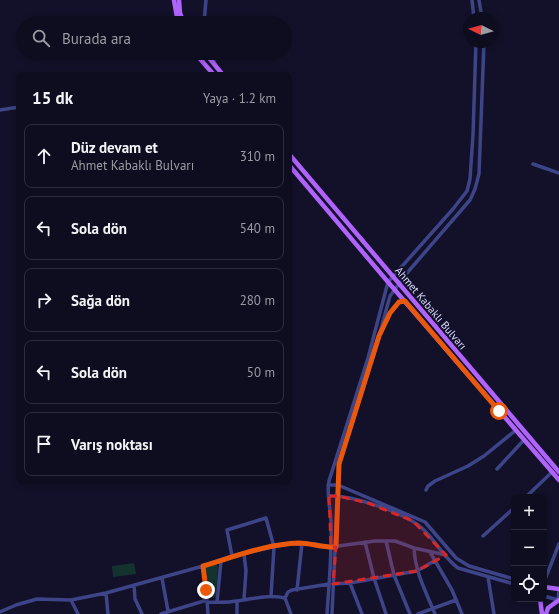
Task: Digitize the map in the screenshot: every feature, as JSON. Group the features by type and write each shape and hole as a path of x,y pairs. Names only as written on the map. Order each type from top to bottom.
{"main road":[{"path":"174,0 177,16"},
{"path":"179,0 181,16"},
{"path":"201,60 211,72"},
{"path":"211,60 221,72"},
{"name":"Ahmet Kabaklı Bulvarı","path":"292,158 559,472"},
{"name":"Ahmet Kabaklı Bulvarı","path":"292,169 559,480"},
{"path":"547,587 559,589"},
{"path":"546,614 548,608 559,600"},
{"path":"540,602 542,614"}],"street":[{"path":"204,16 206,0"},
{"path":"472,0 473,12"},
{"path":"480,0 481,12"},
{"path":"332,614 332,525 328,485 368,358 388,282 454,209 467,191 470,179 476,48"},
{"path":"327,614 336,547 339,464 390,296 398,284 470,200 476,189 479,174 484,48"},
{"path":"213,60 215,65"},
{"path":"0,110 16,107"},
{"path":"533,164 559,173"},
{"path":"379,336 395,306 399,302 405,301"},
{"path":"426,490 428,486 468,466 484,456 516,430"},
{"path":"497,469 524,440"},
{"path":"529,494 552,472"},
{"path":"328,485 338,485 425,522 456,558 469,566 511,578"},
{"path":"329,496 352,498 363,501 414,522 433,539 453,565 458,568 511,583"},
{"path":"483,536 511,511"},
{"path":"232,556 227,530 266,518 274,547 271,596"},
{"path":"386,541 394,576 410,614"},
{"path":"0,612 16,605 37,599 71,600 106,593 222,561 232,556 286,544 336,547 365,542 395,541 414,548 446,555"},
{"path":"365,542 374,578 386,614"},
{"path":"297,590 302,544"},
{"path":"547,574 559,544"},
{"path":"414,548 415,561 418,571 435,614"},
{"path":"430,552 436,560 462,614 467,614"},
{"path":"244,554 246,571 244,599"},
{"path":"291,614 285,598 288,592 292,590 331,584 350,583 418,571 436,560"},
{"path":"217,602 222,561"},
{"path":"203,566 208,614"},
{"path":"488,577 494,614"},
{"path":"162,578 168,611"},
{"path":"350,583 362,614"},
{"path":"134,585 135,599 142,614"},
{"path":"547,597 559,600 559,589"},
{"path":"106,593 108,614"},
{"path":"161,614 207,601 237,601 271,596 285,598"},
{"path":"71,600 78,614"},
{"path":"418,614 456,600"},
{"path":"237,601 237,614"}],"highlighted area":[{"path":"329,496 338,496 368,503 413,521 446,555 417,571 333,584 336,547 331,547"}],"green space":[{"path":"134,563 136,574 113,577 112,566"},
{"path":"215,564 218,566 215,598 209,597 206,567"}],"route":[{"path":"206,590 203,566 222,561 226,558 286,544 300,543 336,547 339,464 379,336 390,313 399,302 405,301 499,411"}]}
